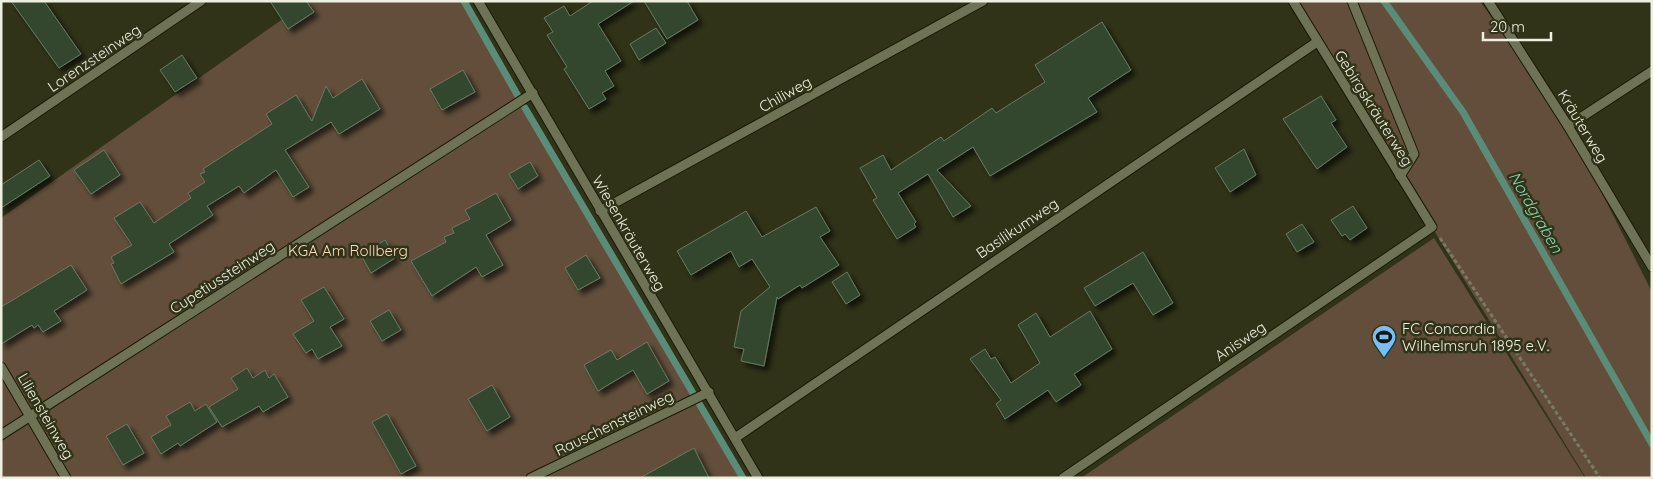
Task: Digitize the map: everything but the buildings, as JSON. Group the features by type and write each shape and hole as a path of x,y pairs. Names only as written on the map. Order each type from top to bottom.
{"lane":[{"name":"Lorenzsteinweg","path":"1,137 201,1"},
{"name":"Chiliweg","path":"600,211 983,1"},
{"name":"Gebirgskräuterweg","path":"1293,1 1316,42 1432,227"},
{"path":"1352,1 1414,154 1400,176"},
{"name":"Kräuterweg","path":"1488,1 1568,126 1652,267"},
{"name":"Wiesenkräuterweg","path":"482,3 600,211 701,396 735,438 758,478"},
{"name":"Basilikumweg","path":"735,438 1316,42"},
{"path":"1568,126 1652,71"},
{"name":"Cupetiussteinweg","path":"1,435 534,93"},
{"name":"Anisweg","path":"1062,478 1432,227"},
{"name":"Liliensteinweg","path":"1,367 66,478"},
{"name":"Rauschensteinweg","path":"531,478 701,396"}],"path":[{"path":"1432,227 1600,478"}],"green space":[{"name":"KGA Am Rollberg","path":"308,1 464,1 743,478 1,478 1,218"},
{"path":"1293,1 1480,1 1568,126 1652,292 1652,478 1586,478"},
{"name":"FC Concordia Wilhelmsruh 1895 e.V.","path":"1434,238 1585,478 1081,478"}],"waterway":[{"path":"464,1 518,96"},
{"name":"Nordgraben","path":"1384,1 1463,112 1652,444"},
{"path":"525,108 743,478"}],"place":[{"name":"FC Concordia Wilhelmsruh 1895 e.V.","path":"1384,358"}]}
